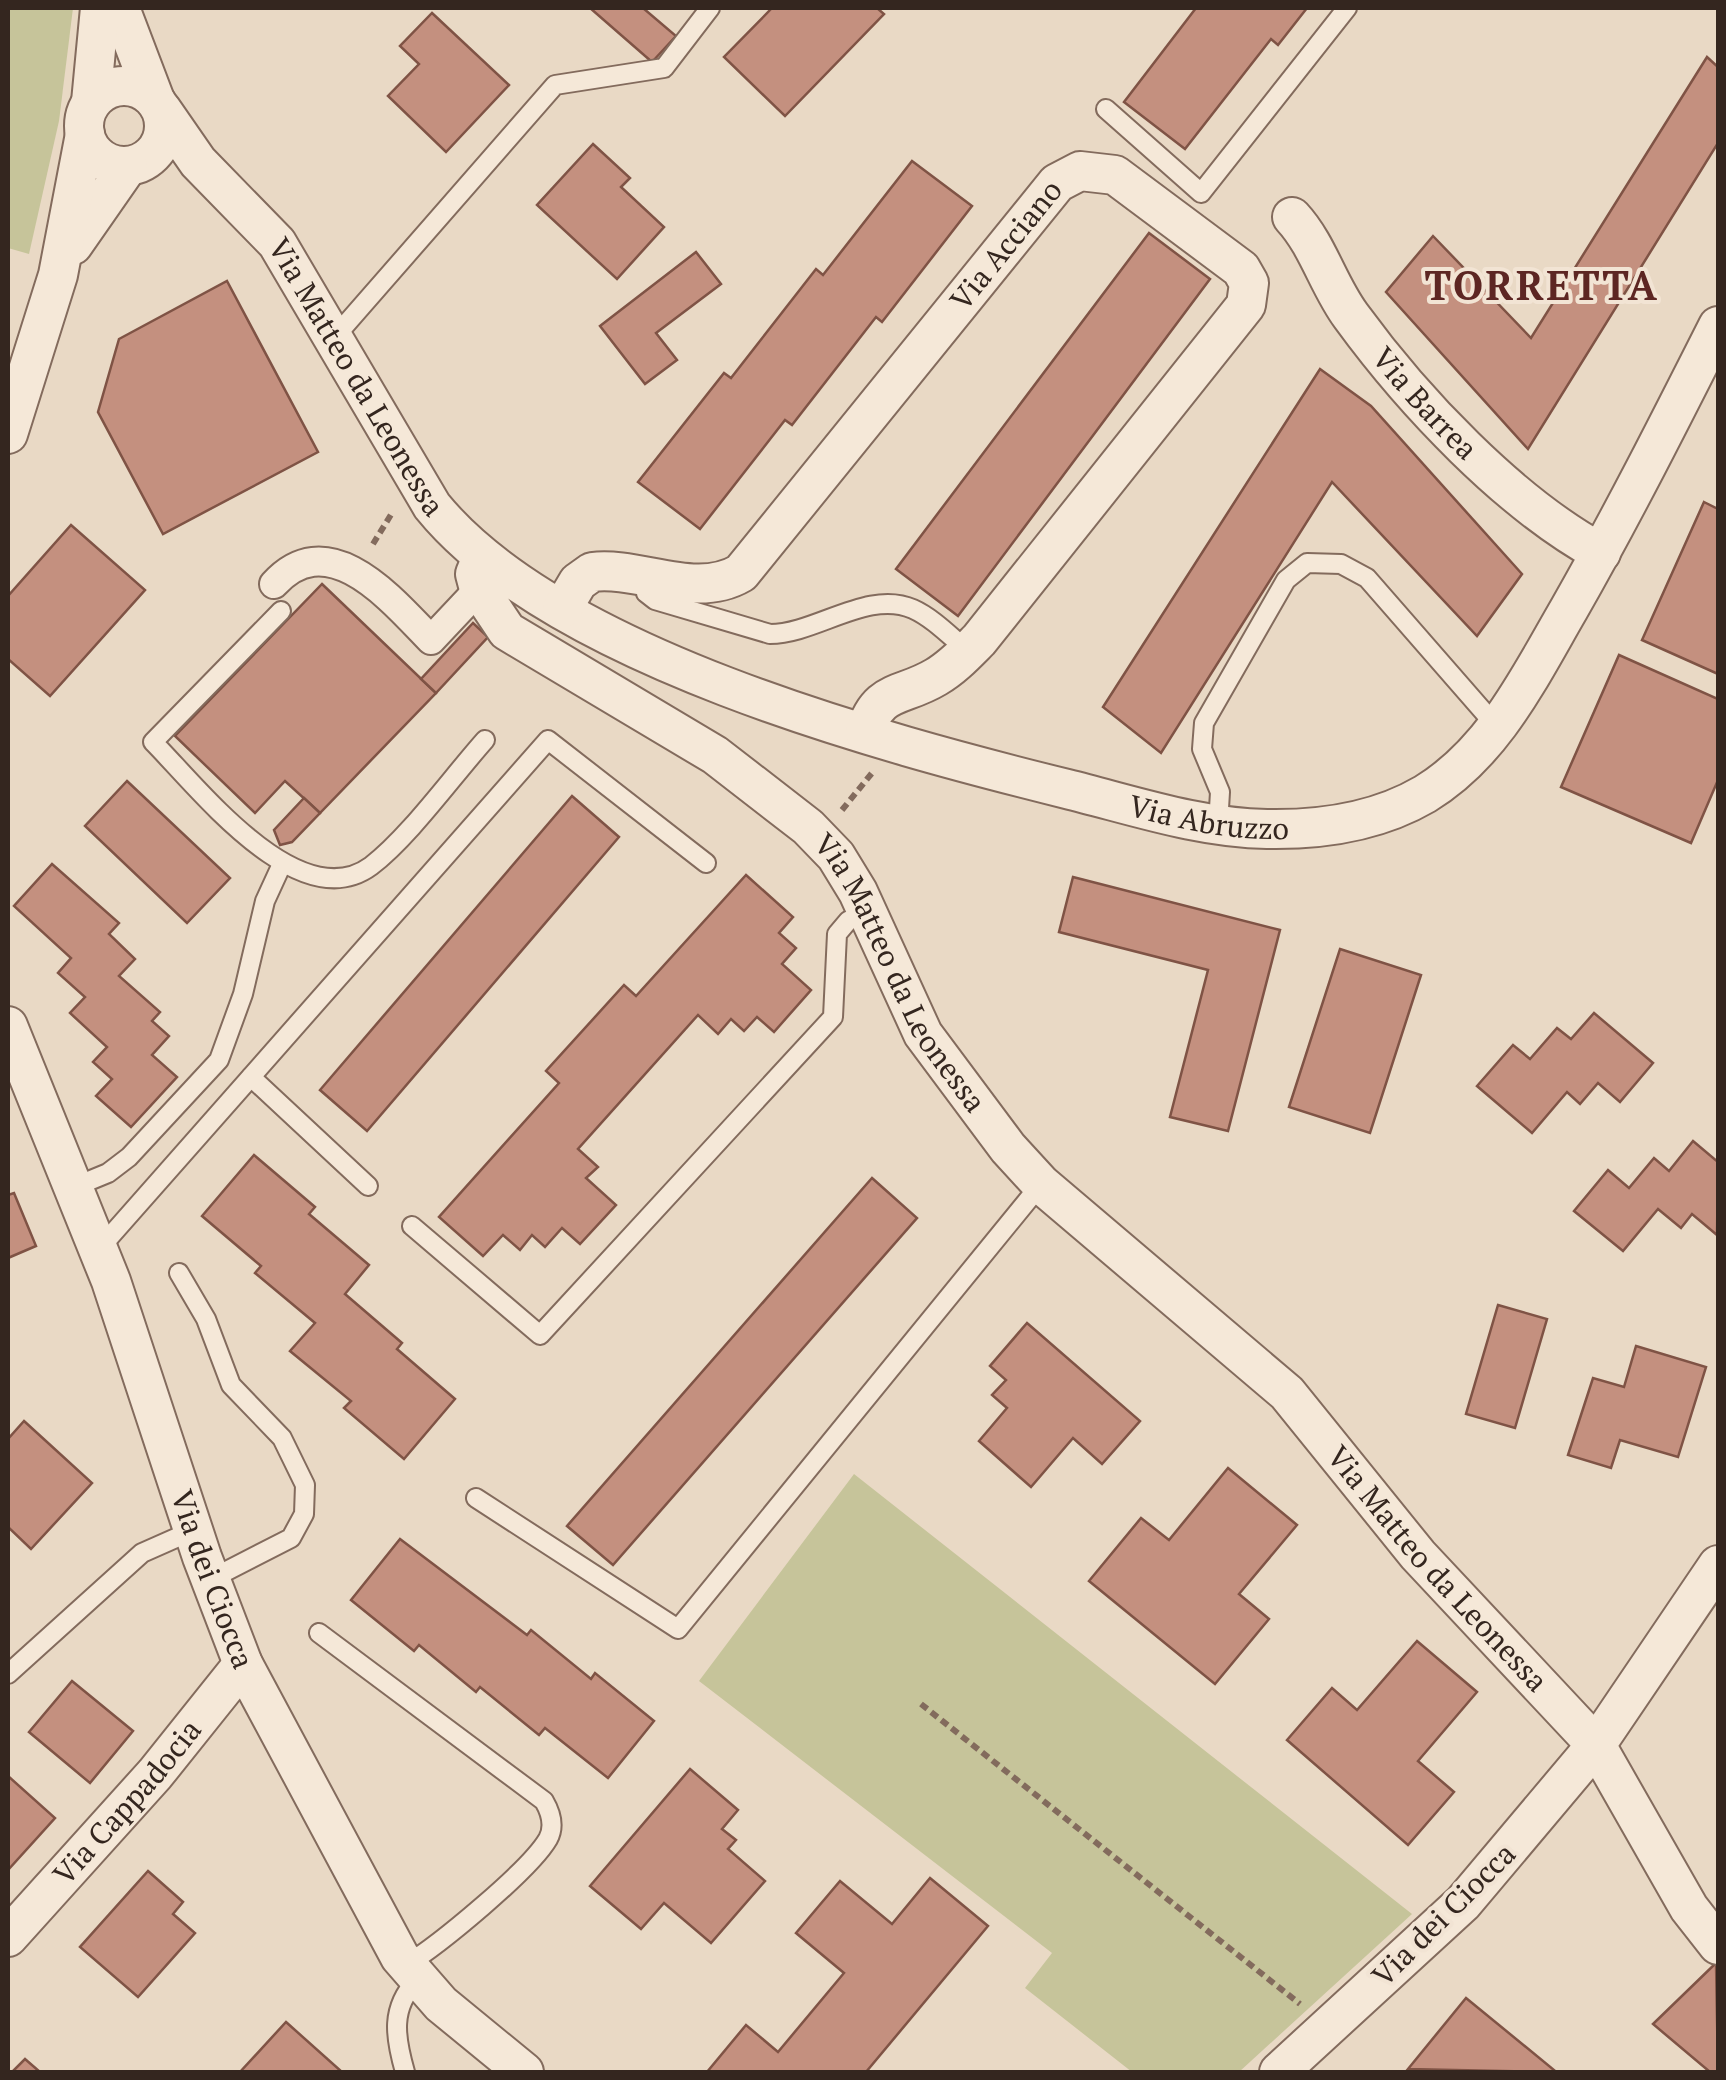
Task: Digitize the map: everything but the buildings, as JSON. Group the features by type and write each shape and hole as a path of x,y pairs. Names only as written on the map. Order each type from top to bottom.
{"street":[{"path":"8,434 58,275 88,118 100,8"},
{"name":"Via Matteo da Leonessa","path":"120,8 158,105 198,162 278,243 420,490 480,573 498,622 520,641 715,755 819,838 846,870 923,1034 962,1089 1041,1184 1286,1393 1428,1566 1596,1745 1689,1908 1718,1945"},
{"path":"58,275 80,233 132,165 161,143 158,105 135,86 123,85 100,93 88,118 96,154 132,165"},
{"name":"Via Matteo da Leonessa","path":"132,165 241,204"},
{"name":"Via Acciano","path":"562,609 578,582 592,572 701,583 724,581 741,573 1057,183 1080,171 1107,172 1132,184 1235,263 1249,283 1248,299 1236,320 968,651 936,677 885,698 872,712 874,736"},
{"name":"Via Barrea","path":"1292,216 1353,319 1427,405 1536,510 1602,553"},
{"name":"Via Abruzzo","path":"480,573 666,659 874,736 1218,824 1298,828 1364,819 1396,809 1450,776 1497,726 1602,553 1718,326"},
{"path":"278,597 295,566 313,561 367,564 432,640 480,573"},
{"name":"Via dei Ciocca","path":"8,1026 99,1249 211,1580 244,1664 412,1973 524,2072"},
{"name":"Via dei Ciocca","path":"1279,2072 1463,1903 1596,1745 1718,1564"},
{"name":"Via Cappadocia","path":"8,1937 155,1774 244,1664"}],"lane":[{"path":"333,339 555,85 664,68 710,8"},
{"path":"1106,109 1201,193 1348,8"},
{"path":"1218,824 1220,792 1202,750 1204,723 1286,580 1307,563 1341,564 1368,578 1497,726"},
{"path":"646,577 646,593 655,600 770,634 789,633 878,605 902,605 923,614 968,651"},
{"path":"278,597 153,742 282,864 330,876 360,872 380,856 485,740"},
{"path":"99,1249 548,740 706,863"},
{"path":"74,1187 108,1173 129,1157 219,1060 244,994 265,901 282,864"},
{"path":"412,1226 540,1334 833,1016 838,934 848,921 868,912"},
{"path":"251,1076 368,1186"},
{"path":"476,1498 678,1629 1041,1184"},
{"path":"179,1272 206,1319 231,1385 282,1438 301,1468 305,1485 304,1514 292,1538 211,1580"},
{"path":"8,1674 142,1553 194,1530"},
{"path":"319,1633 544,1802 552,1817 546,1842 412,1973 397,2011 404,2072"}],"path":[{"path":"367,564 379,529 393,513"},
{"path":"819,838 875,770 874,736"},
{"path":"921,1704 1329,2027"}],"shaded area":[{"path":"8,8 73,8 59,121 29,254 8,248"},
{"path":"854,1474 1412,1914 1239,2072 1132,2072 1025,1988 1052,1953 699,1681"}],"district":[{"name":"TORRETTA","path":"1542,286"}]}
